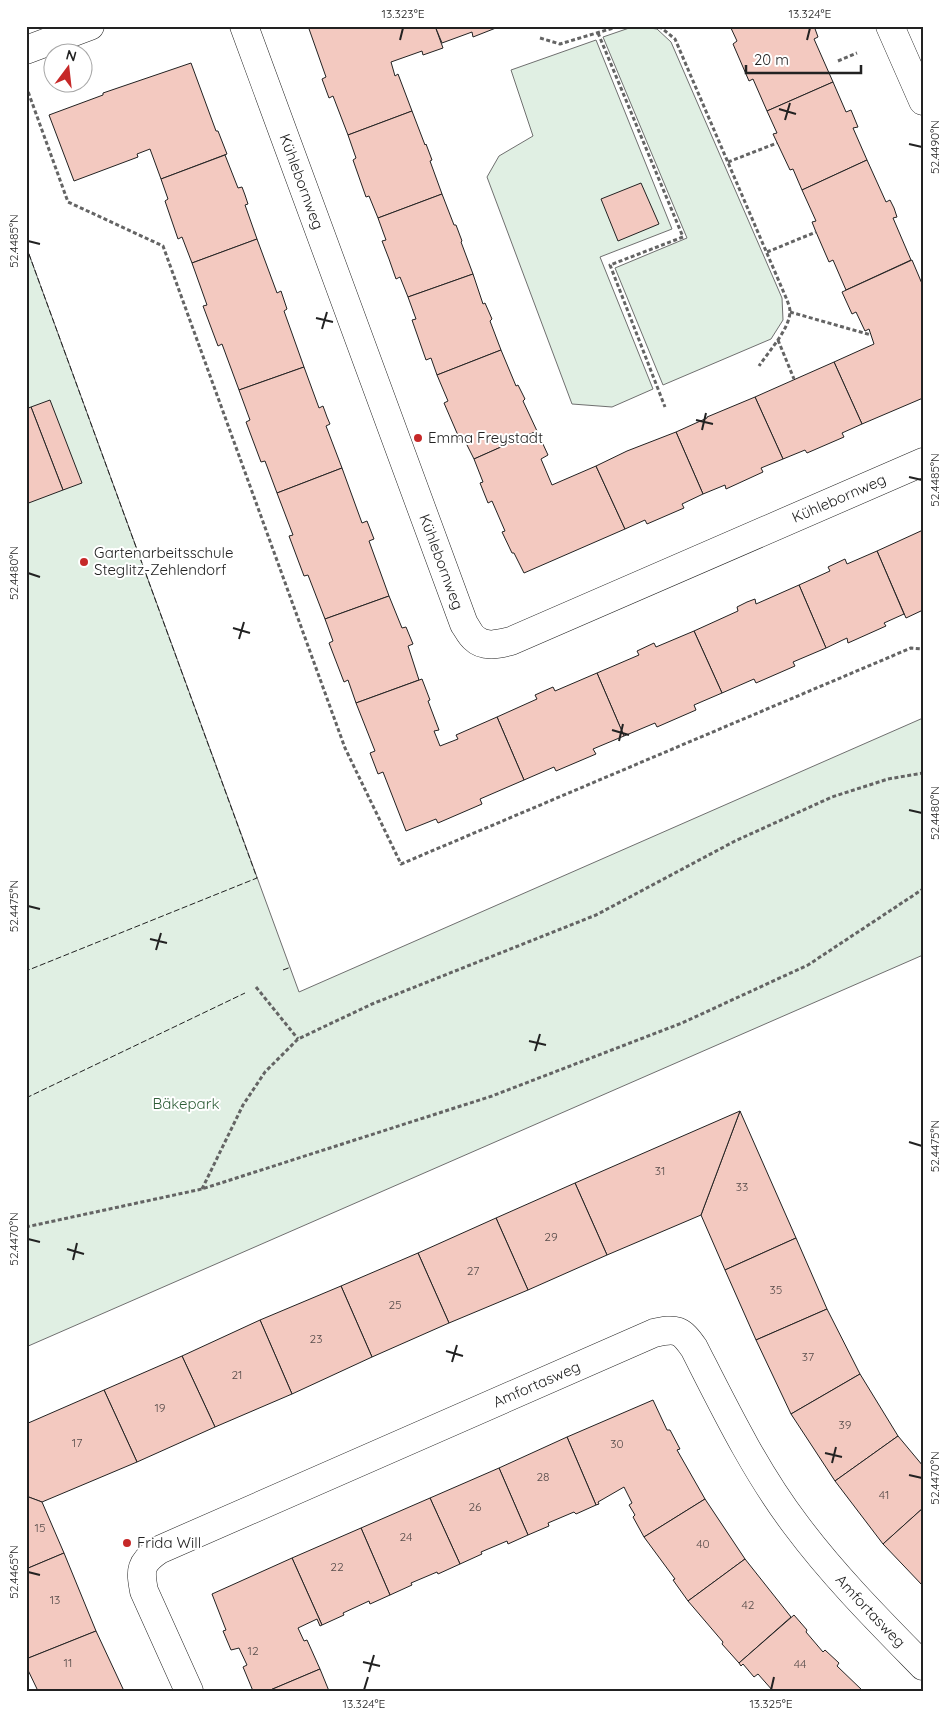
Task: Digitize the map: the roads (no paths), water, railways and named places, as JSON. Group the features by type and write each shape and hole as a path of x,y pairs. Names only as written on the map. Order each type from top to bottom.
{"street":[{"path":"26,50 90,26"},
{"name":"Kühlebornweg","path":"244,26 464,624 474,638 484,644 498,644 511,641 923,462"},
{"path":"890,26 923,102"},
{"name":"Amfortasweg","path":"189,1691 144,1591 142,1567 148,1558 159,1550 654,1333 666,1330 678,1331 687,1338 694,1348 745,1447 796,1525 854,1596 923,1666"}],"place":[{"name":"Emma Freystadt","path":"418,438"},
{"name":"Gartenarbeitsschule Steglitz-Zehlendorf","path":"84,562"},
{"name":"Frida Will","path":"127,1543"}],"park label":[{"name":"Bäkepark","path":"186,1104"}]}
